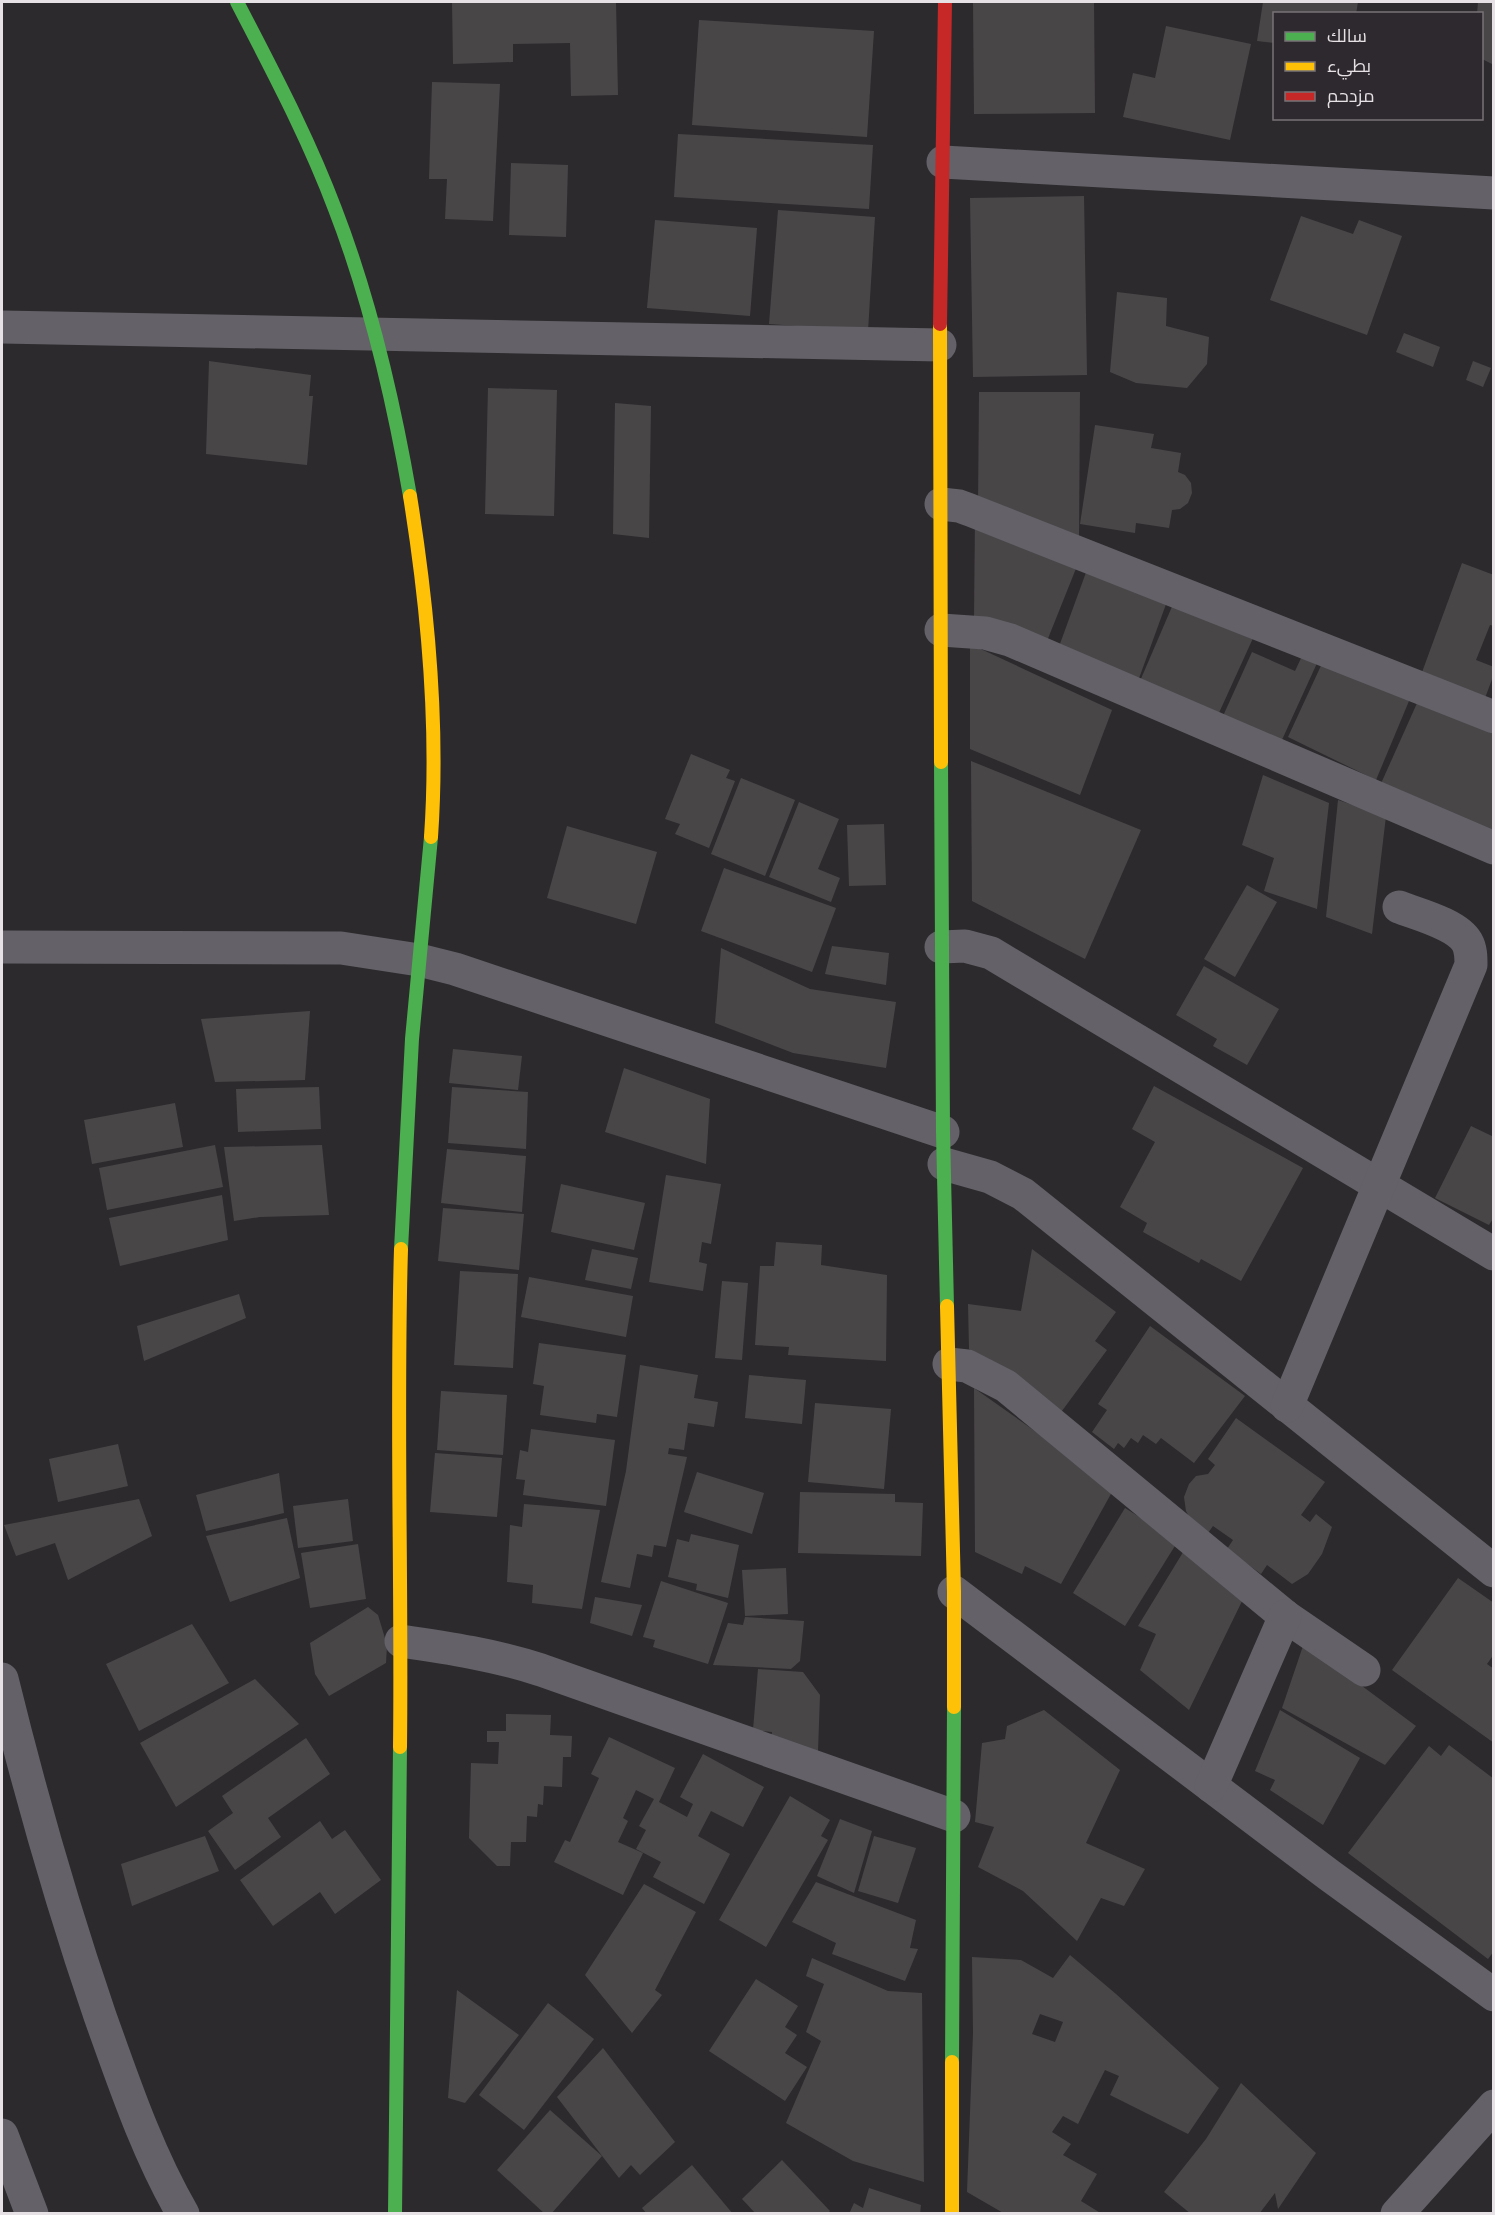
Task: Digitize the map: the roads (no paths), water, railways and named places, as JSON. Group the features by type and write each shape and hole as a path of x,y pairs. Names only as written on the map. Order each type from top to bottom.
{"street":[{"path":"237,2 321,172 346,235 376,334 400,432 421,568 428,636 432,704 433,794 428,884 419,960 406,1126 400,1278 398,1441 401,1641 395,2213"},
{"path":"945,2 940,345 943,1132 954,1592 952,2214"},
{"path":"943,162 1494,193"},
{"path":"2,327 940,345"},
{"path":"941,504 970,510 1494,717"},
{"path":"941,630 986,633 1010,640 1494,848"},
{"path":"1287,1406 1471,965 1471,953 1466,940 1458,931 1399,907"},
{"path":"942,948 965,946 991,953 1494,1254"},
{"path":"2,947 341,948 419,960 454,969 943,1132"},
{"path":"944,1164 990,1177 1023,1194 1494,1571"},
{"path":"949,1364 967,1366 1006,1386 1285,1616 1364,1670"},
{"path":"954,1592 1494,1995"},
{"path":"1211,1786 1285,1616"},
{"path":"401,1641 504,1658 954,1816"},
{"path":"2,1678 48,1854 82,1964 149,2146 183,2214"},
{"path":"1397,2214 1494,2106"},
{"path":"2,2135 32,2214"}]}
